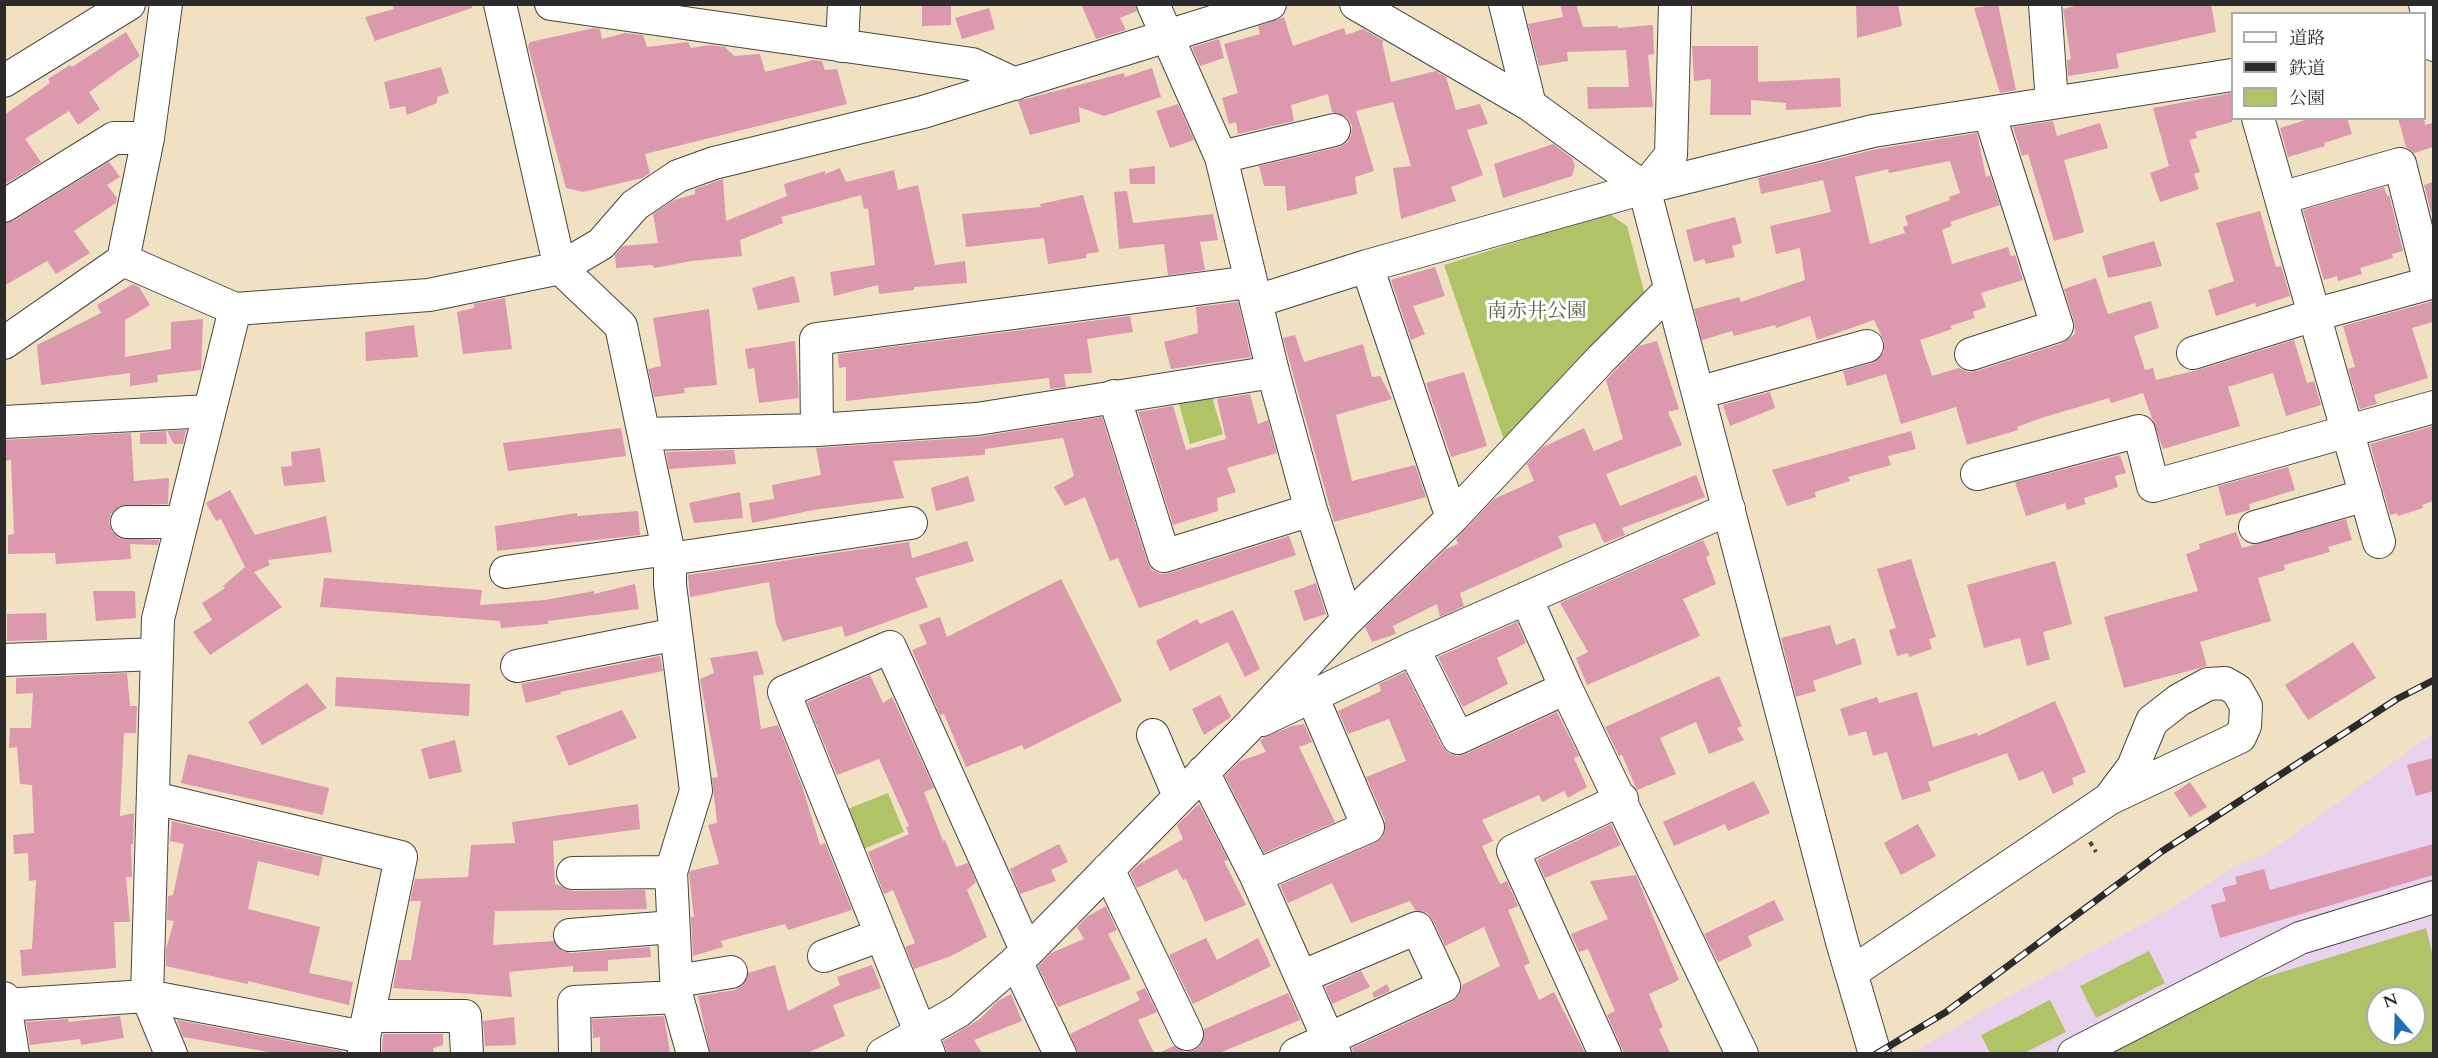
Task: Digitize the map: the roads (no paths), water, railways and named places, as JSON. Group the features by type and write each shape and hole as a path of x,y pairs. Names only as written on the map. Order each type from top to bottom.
{"street":[{"path":"4,81 129,4"},
{"path":"4,343 123,260 148,138 166,4"},
{"path":"500,4 560,268 621,326 669,554 670,585 696,791 670,872 677,989 693,1053"},
{"path":"551,4 972,64 1015,84"},
{"path":"842,46 844,4"},
{"path":"1153,4 1221,157 1273,372 1311,510 1347,620"},
{"path":"123,260 235,309 429,295 560,268 601,244 635,205 678,177 714,163 923,112 1270,4"},
{"path":"1356,4 1530,105 1644,188 1669,291 1729,508 1851,973 1875,1053"},
{"path":"1505,4 1530,105"},
{"path":"1644,188 1671,155 1675,4"},
{"path":"2045,4 2052,103"},
{"path":"2425,4 2431,43"},
{"path":"817,430 816,339 1253,292 1367,266 1644,188 1873,131 2231,75"},
{"path":"1971,354 2057,326 1989,113"},
{"path":"2259,120 2379,542"},
{"path":"1221,157 1334,130"},
{"path":"4,206 114,138 148,138"},
{"path":"2193,353 2314,315 2430,283 2400,164 2281,198"},
{"path":"1367,266 1452,518"},
{"path":"883,1053 925,1044 959,1011 1022,957 1248,727 1347,620 1452,518 1601,359 1669,291"},
{"path":"171,1053 147,996 158,619 235,309"},
{"path":"1698,393 1867,346"},
{"path":"645,434 817,430 977,419 1273,372"},
{"path":"1114,396 1164,556 1311,510"},
{"path":"1977,474 2139,431 2153,486 2433,406"},
{"path":"4,422 209,411"},
{"path":"2255,527 2366,495"},
{"path":"1248,727 1413,648 1729,508"},
{"path":"127,522 182,522"},
{"path":"506,572 911,523"},
{"path":"1526,598 1566,688 1742,1053"},
{"path":"517,666 676,634"},
{"path":"925,1044 784,692 890,647 1022,957 1059,1053"},
{"path":"1413,648 1458,738 1566,688"},
{"path":"4,660 157,654"},
{"path":"1256,876 1368,827 1312,696"},
{"path":"1153,735 1179,795"},
{"path":"1203,772 1256,876 1332,1046"},
{"path":"154,798 401,857 366,1035"},
{"path":"1851,973 2109,799"},
{"path":"1605,1053 1513,851 1622,800"},
{"path":"1108,869 1187,1034"},
{"path":"573,873 670,872"},
{"path":"2074,1053 2300,938 2433,897"},
{"path":"570,935 674,927"},
{"path":"1296,1053 1332,1046 1444,986 1417,928 1301,977"},
{"path":"824,956 881,935"},
{"path":"575,1053 574,1002 677,989 731,972"},
{"path":"5,1005 147,996 366,1035 465,1016 467,1053"},
{"path":"4,998 13,1053"}],"railway":[{"path":"1876,1054 1946,1012 2161,852 2397,699 2434,680"}],"park label":[{"name":"南赤井公園","path":"1537,312"}]}
